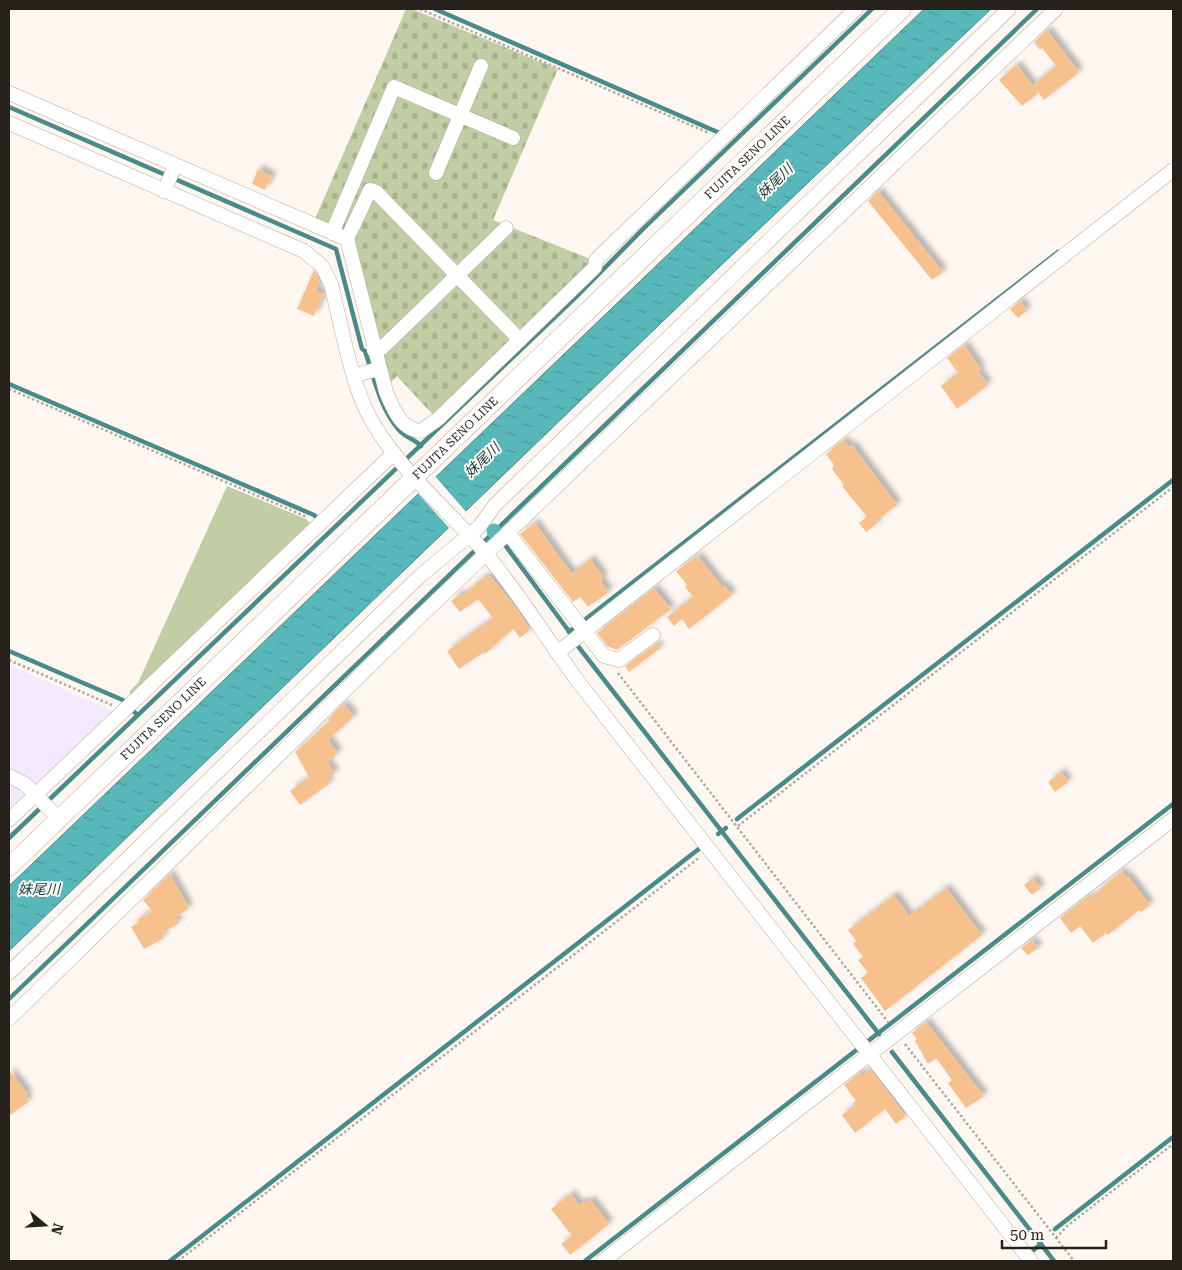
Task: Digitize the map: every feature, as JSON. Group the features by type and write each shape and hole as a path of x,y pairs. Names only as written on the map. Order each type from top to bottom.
{"main road":[{"name":"FUJITA SENO LINE","path":"9,867 46,805 267,621 407,467 760,147 902,9"}],"street":[{"path":"9,93 170,177 314,258 327,274 369,371 395,412 413,431 422,431 438,419 520,340 595,267 596,260 856,9"},
{"path":"9,1019 475,542 479,527 495,505 1009,9"},
{"path":"9,973 413,583 475,542 508,533 1056,9"},
{"path":"436,174 481,66"},
{"path":"332,233 394,87 513,138"},
{"path":"9,123 346,239"},
{"path":"574,636 1173,170"},
{"path":"520,340 458,274 376,192 370,190 346,239 374,350 369,371 368,413 407,467 475,542 541,625 574,636 604,656 619,660 653,634"},
{"path":"374,350 383,347 506,228"},
{"path":"9,820 46,805 128,708 320,523 407,467"},
{"path":"508,533 710,850 864,1050 1031,1261"},
{"path":"9,776 26,784 46,805"},
{"path":"603,1261 864,1050 897,1034 1173,819"}],"path":[{"path":"420,9 723,138"},
{"path":"9,389 320,523"},
{"path":"738,826 1173,487"},
{"path":"604,656 888,1021"},
{"path":"9,660 128,708"},
{"path":"178,1261 710,850"},
{"path":"897,1034 1074,1261"},
{"path":"1056,1238 1067,1226 1173,1144"}],"shaded area":[{"path":"9,665 116,712 9,808"}],"green space":[{"path":"406,9 412,9 558,69 493,220 588,258 591,266 435,417 397,376 388,385 352,240 315,219"},
{"path":"227,486 306,519 311,524 130,699 130,691 138,683"}],"water":[{"name":"妹尾川","path":"924,9 991,9 713,273 9,951 9,886"}],"pier":[{"path":"434,475 467,513 450,529 416,491"}],"building":[{"path":"1047,30 1079,72 1044,100 1033,85 1056,66 1042,48 1040,50 1034,42"},
{"path":"1017,65 1038,93 1022,106 999,80"},
{"path":"258,169 272,176 265,190 252,184"},
{"path":"878,191 943,272 932,280 868,201"},
{"path":"314,270 320,281 316,291 324,294 314,316 297,309"},
{"path":"1020,301 1027,310 1018,318 1010,309"},
{"path":"964,345 981,369 978,371 988,385 957,409 941,386 958,373 947,358"},
{"path":"844,440 849,447 852,445 897,505 876,521 878,523 866,532 859,523 867,517 842,486 844,485 832,469 834,465 826,454"},
{"path":"535,523 572,574 590,559 603,576 601,582 609,592 588,607 580,597 573,602 520,534"},
{"path":"698,556 722,587 724,585 732,595 689,629 682,619 674,626 667,617 693,597 685,587 687,585 676,571"},
{"path":"490,576 517,609 530,630 520,638 513,629 485,654 484,652 459,669 447,651 493,618 478,599 460,612 451,601 460,594 462,596 484,577 485,579"},
{"path":"654,588 671,609 617,650 607,646 597,633"},
{"path":"656,644 660,648 629,672 625,666"},
{"path":"343,704 354,716 328,740 338,753 327,762 335,773 327,779 330,783 300,805 290,791 309,777 295,752 330,721 328,719"},
{"path":"1061,772 1068,782 1055,792 1048,782"},
{"path":"1121,871 1127,878 1128,876 1150,905 1141,912 1139,910 1108,935 1106,933 1093,943 1080,926 1071,933 1060,918 1087,897 1089,899"},
{"path":"170,874 188,909 175,917 179,923 162,933 164,938 144,949 131,927 139,922 137,920 152,911 143,900"},
{"path":"1033,878 1041,888 1032,895 1024,885"},
{"path":"946,888 982,935 885,1011 861,978 868,973 858,960 863,957 853,944 856,941 848,930 894,895 909,916"},
{"path":"1032,940 1038,948 1028,955 1021,948"},
{"path":"926,1022 984,1096 966,1108 948,1083 952,1080 936,1058 928,1064 915,1041 917,1039 912,1033"},
{"path":"870,1069 906,1116 896,1124 885,1109 855,1133 842,1115 855,1105 853,1103 856,1101 844,1085 861,1072 863,1075"},
{"path":"9,1070 28,1094 25,1096 29,1101 9,1116"},
{"path":"571,1194 579,1205 584,1201 586,1204 591,1200 609,1224 570,1255 561,1244 572,1236 551,1209"}],"waterway":[{"path":"435,9 722,134"},
{"path":"9,838 578,295 644,228 872,9"},
{"path":"9,999 1037,9"},
{"path":"9,107 336,249 362,349 365,351 382,402 399,430 421,446"},
{"path":"569,632 1058,252"},
{"path":"9,384 314,515 320,520"},
{"path":"737,819 1173,480"},
{"path":"505,545 571,634"},
{"path":"574,641 879,1034"},
{"path":"9,651 125,701 137,715"},
{"path":"585,1261 1173,804"},
{"path":"718,834 726,828"},
{"path":"170,1261 700,848"},
{"path":"892,1052 1054,1261"},
{"path":"1055,1229 1173,1137"},
{"path":"1031,1252 1041,1244"}]}
